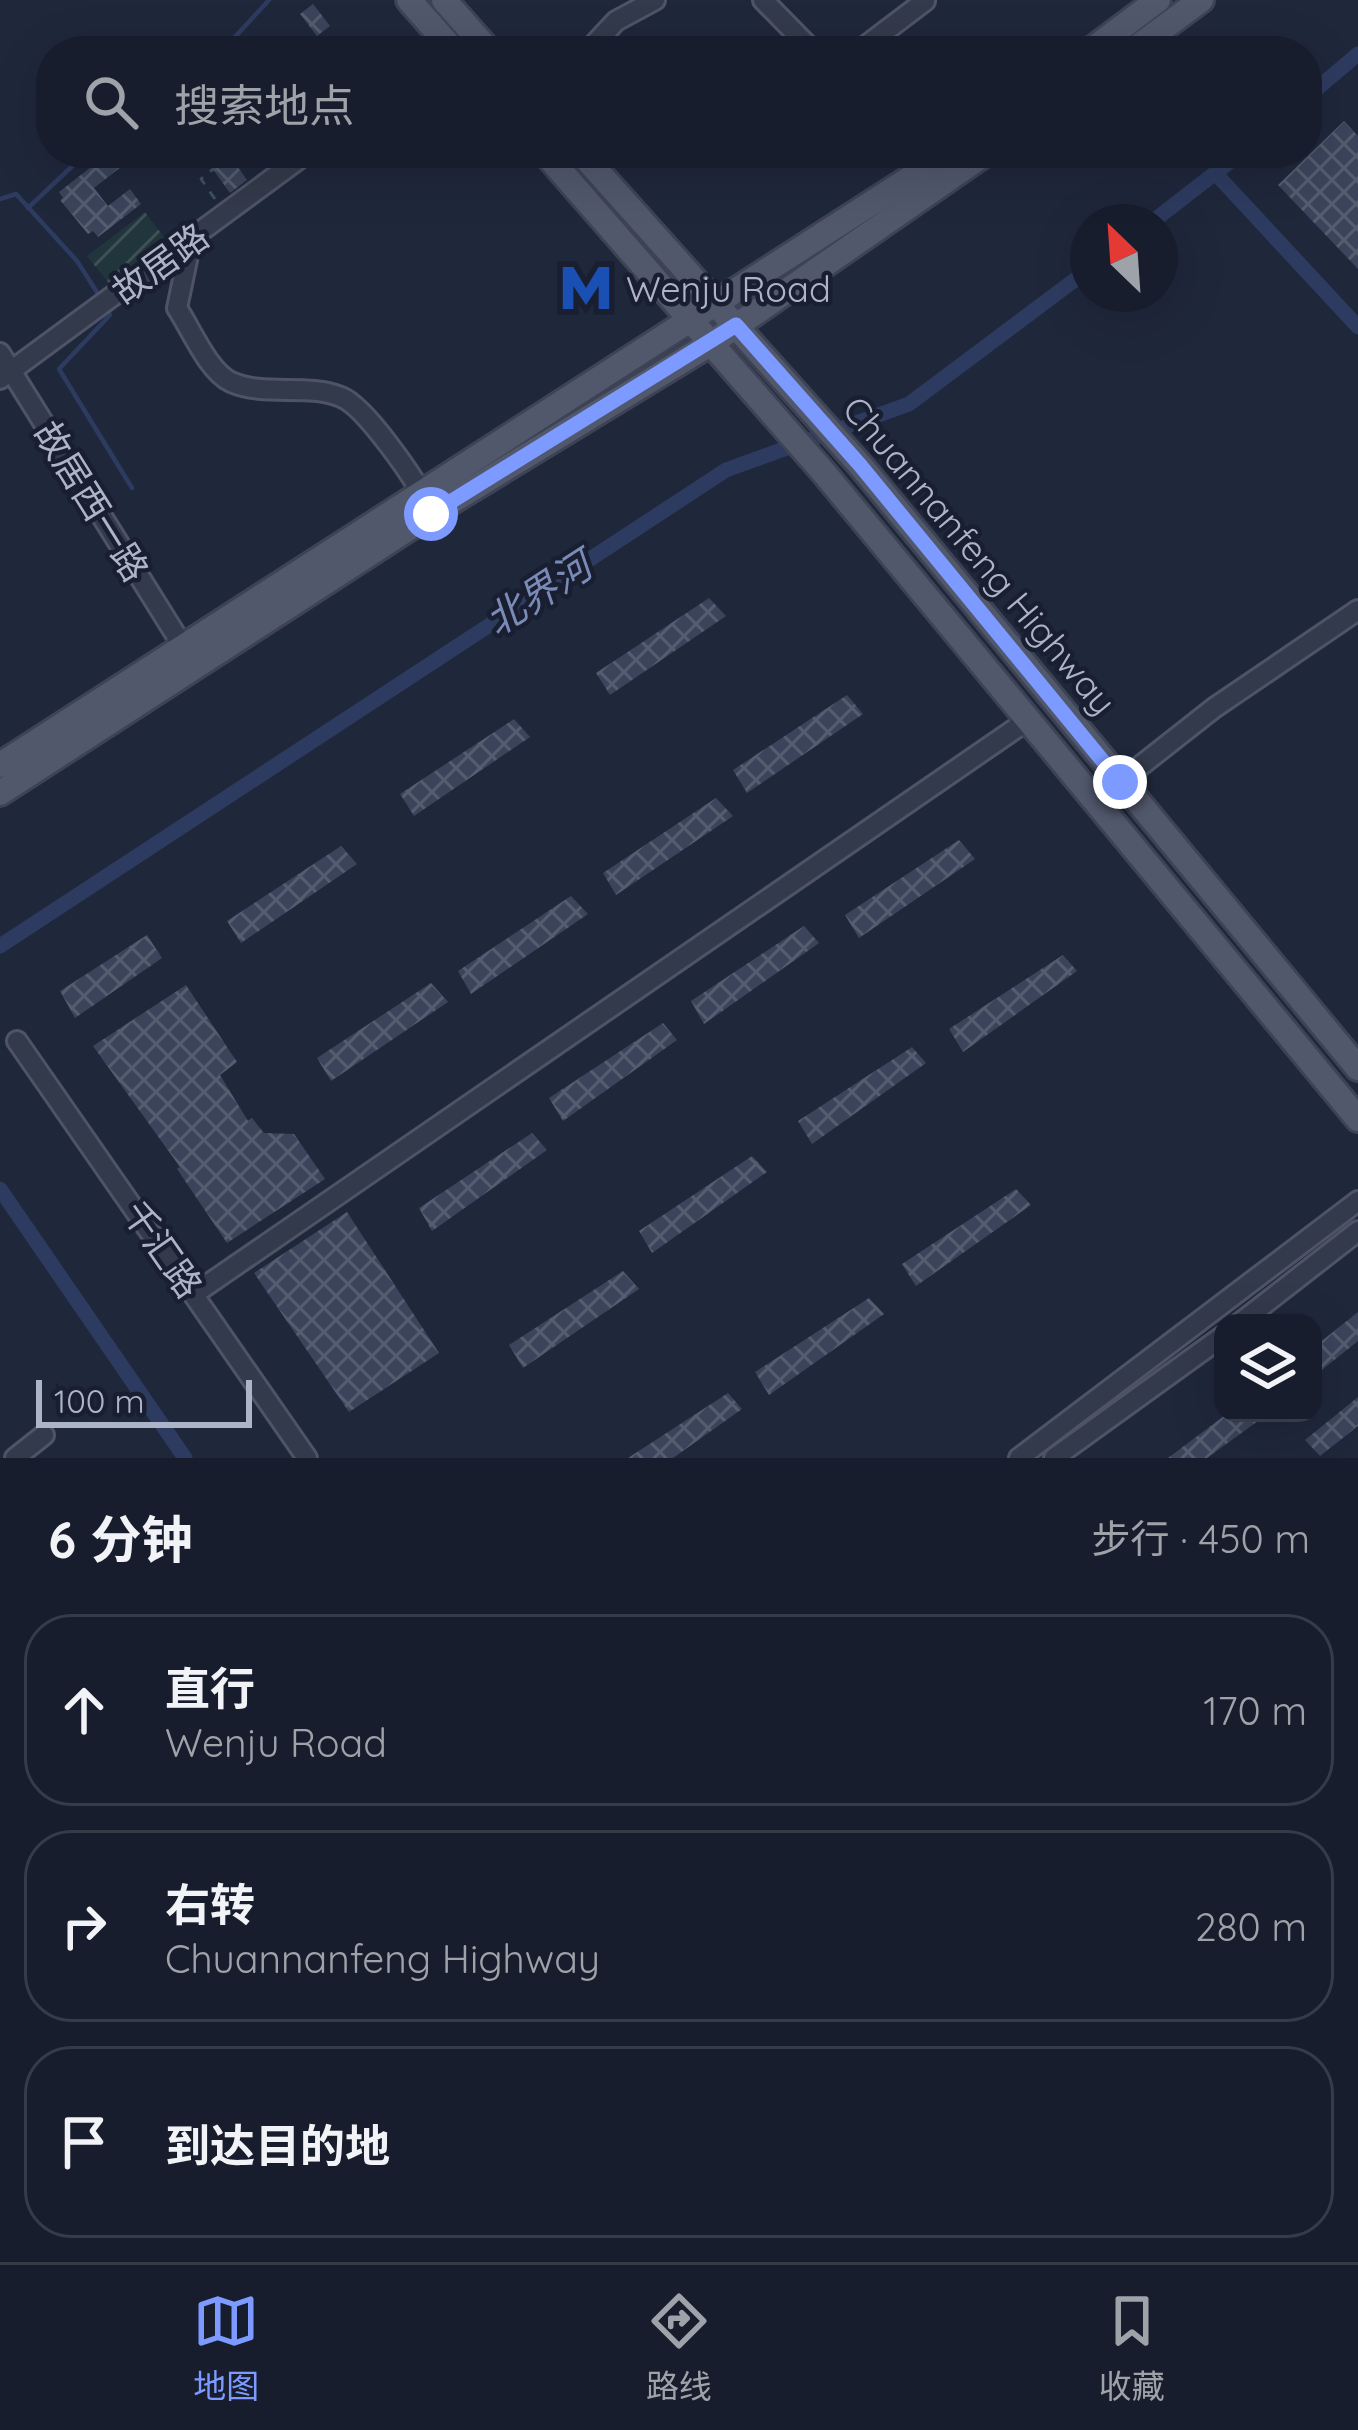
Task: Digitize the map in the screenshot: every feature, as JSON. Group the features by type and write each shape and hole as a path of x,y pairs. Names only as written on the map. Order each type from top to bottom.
{"main road":[{"path":"410,0 435,36"},
{"path":"444,0 476,36"},
{"path":"1110,36 1158,0"},
{"path":"1152,36 1201,0"},
{"name":"Chuannanfeng Highway","path":"557,168 713,342 1358,1119"},
{"name":"Chuannanfeng Highway","path":"594,168 860,465 1358,1069"},
{"path":"0,793 427,505 691,317 928,168"},
{"path":"0,765 184,648 713,342 929,168"}],"street":[{"path":"763,0 798,36"},
{"path":"887,0 902,18"},
{"path":"879,36 925,1"},
{"path":"602,36 646,2"},
{"name":"故居路","path":"6,375 287,168"},
{"path":"191,242 176,308 216,368 228,380 248,386 343,397 360,411 427,505"},
{"name":"故居西一路","path":"0,353 6,375 184,648"},
{"path":"1120,782 1214,708 1358,610"},
{"path":"194,1294 1028,720"},
{"name":"千汇路","path":"17,1041 307,1458"},
{"path":"1019,1458 1358,1201"},
{"path":"1252,1314 1358,1231"},
{"path":"1054,1458 1214,1342"},
{"path":"15,1458 44,1435"}],"path":[{"path":"215,168 201,179 226,214"}],"shaded area":[{"path":"145,212 173,249 116,292 87,256"}],"building":[{"path":"313,4 330,26 317,36 300,14"},
{"path":"1344,121 1358,136 1358,269 1278,185 1296,168 1322,168 1322,142"},
{"path":"90,168 120,168 94,188 108,206 130,189 141,204 98,237 93,231 88,234 60,200 59,192"},
{"path":"212,168 239,168 247,180 230,193"},
{"path":"709,598 726,616 610,695 596,673"},
{"path":"847,695 863,714 747,793 733,770"},
{"path":"514,719 530,737 414,816 400,794"},
{"path":"716,798 733,816 616,895 603,873"},
{"path":"959,840 975,859 859,938 845,915"},
{"path":"341,846 357,864 241,943 227,921"},
{"path":"571,896 588,914 471,994 458,971"},
{"path":"804,926 819,943 704,1024 691,1001"},
{"path":"147,935 162,958 75,1018 60,991"},
{"path":"1063,955 1077,971 963,1052 949,1029"},
{"path":"431,983 448,1002 331,1081 317,1058"},
{"path":"186,985 237,1062 220,1075 248,1121 252,1118 264,1133 294,1134 325,1179 227,1243 177,1169 180,1167 93,1046"},
{"path":"663,1023 677,1040 563,1121 549,1098"},
{"path":"912,1047 926,1063 812,1144 798,1121"},
{"path":"532,1133 547,1150 432,1231 419,1208"},
{"path":"752,1156 767,1172 652,1253 639,1231"},
{"path":"1016,1189 1031,1205 916,1286 902,1264"},
{"path":"347,1212 439,1353 349,1412 254,1273"},
{"path":"623,1271 639,1289 523,1368 509,1345"},
{"path":"869,1298 884,1314 769,1395 755,1372"},
{"path":"1358,1312 1358,1341 1322,1370 1322,1341"},
{"path":"728,1393 742,1409 673,1458 628,1458"},
{"path":"1358,1397 1358,1426 1320,1456 1305,1440"},
{"path":"1216,1422 1257,1422 1207,1458 1168,1458"}],"waterway":[{"path":"236,36 269,0"},
{"name":"北界河","path":"1322,84 1358,54"},
{"path":"28,208 70,168"},
{"name":"北界河","path":"1175,204 1222,168"},
{"path":"1216,174 1358,327"},
{"path":"0,199 16,194 77,261 100,297"},
{"name":"北界河","path":"0,946 726,470 909,404 1070,283"},
{"path":"106,307 110,315 59,369 132,488"},
{"path":"0,1189 185,1458"}],"place":[{"name":"Wenju Road","path":"586,288"}],"route":[{"path":"431,514 736,325 860,465 1120,782"}]}
